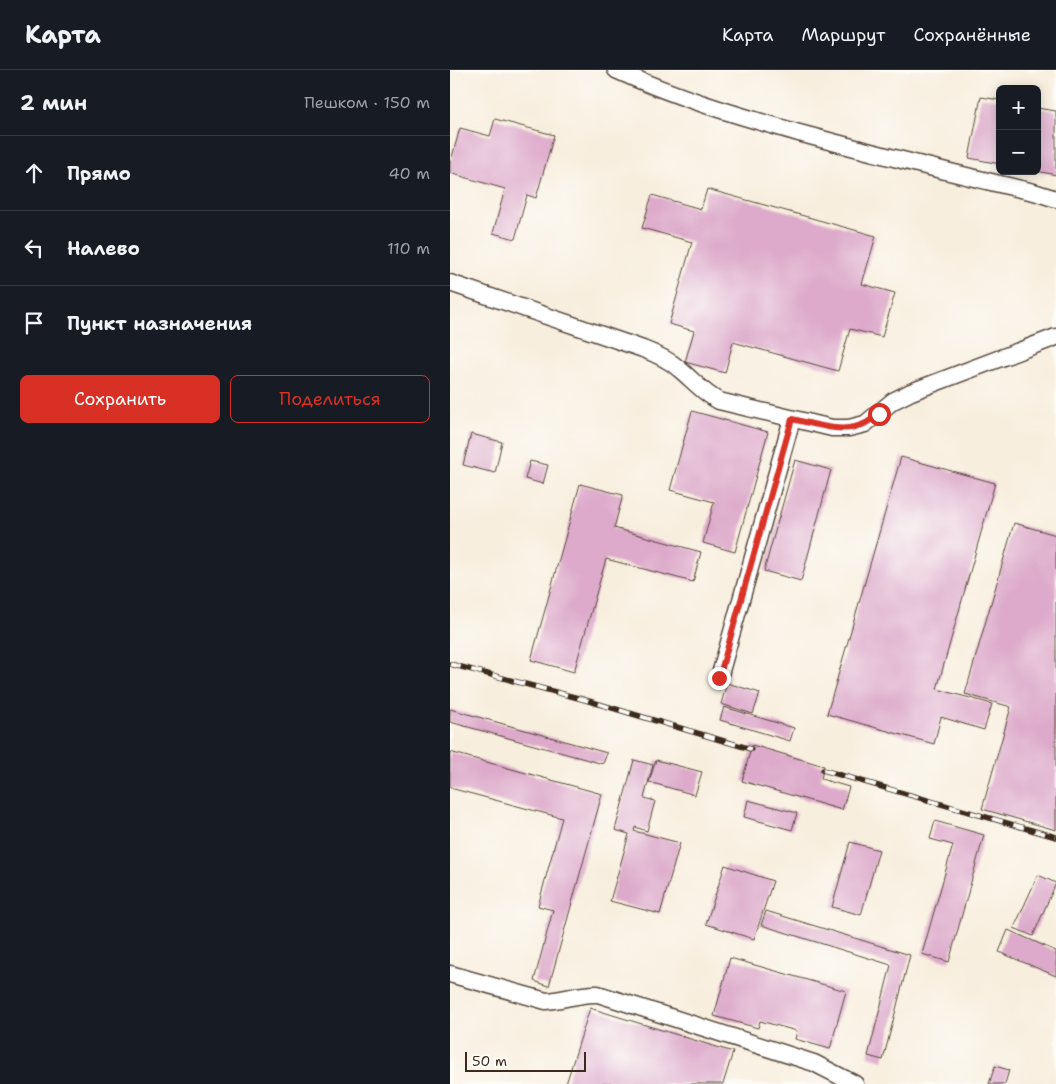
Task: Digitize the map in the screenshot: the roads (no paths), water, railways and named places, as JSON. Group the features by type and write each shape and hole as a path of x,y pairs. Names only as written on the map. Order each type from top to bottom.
{"lane":[{"path":"616,70 676,96 727,112 902,161 1034,192 1056,199"},
{"path":"450,283 643,349 664,358 677,367 707,396 719,401 832,428 848,428 865,424 893,402 911,392 1056,337"},
{"path":"719,678 792,419"},
{"path":"450,974 546,1001 560,1000 585,993 598,994 814,1063 855,1084"}],"railway":[{"path":"450,664 582,699 751,749"},
{"path":"823,770 1056,837"}]}
